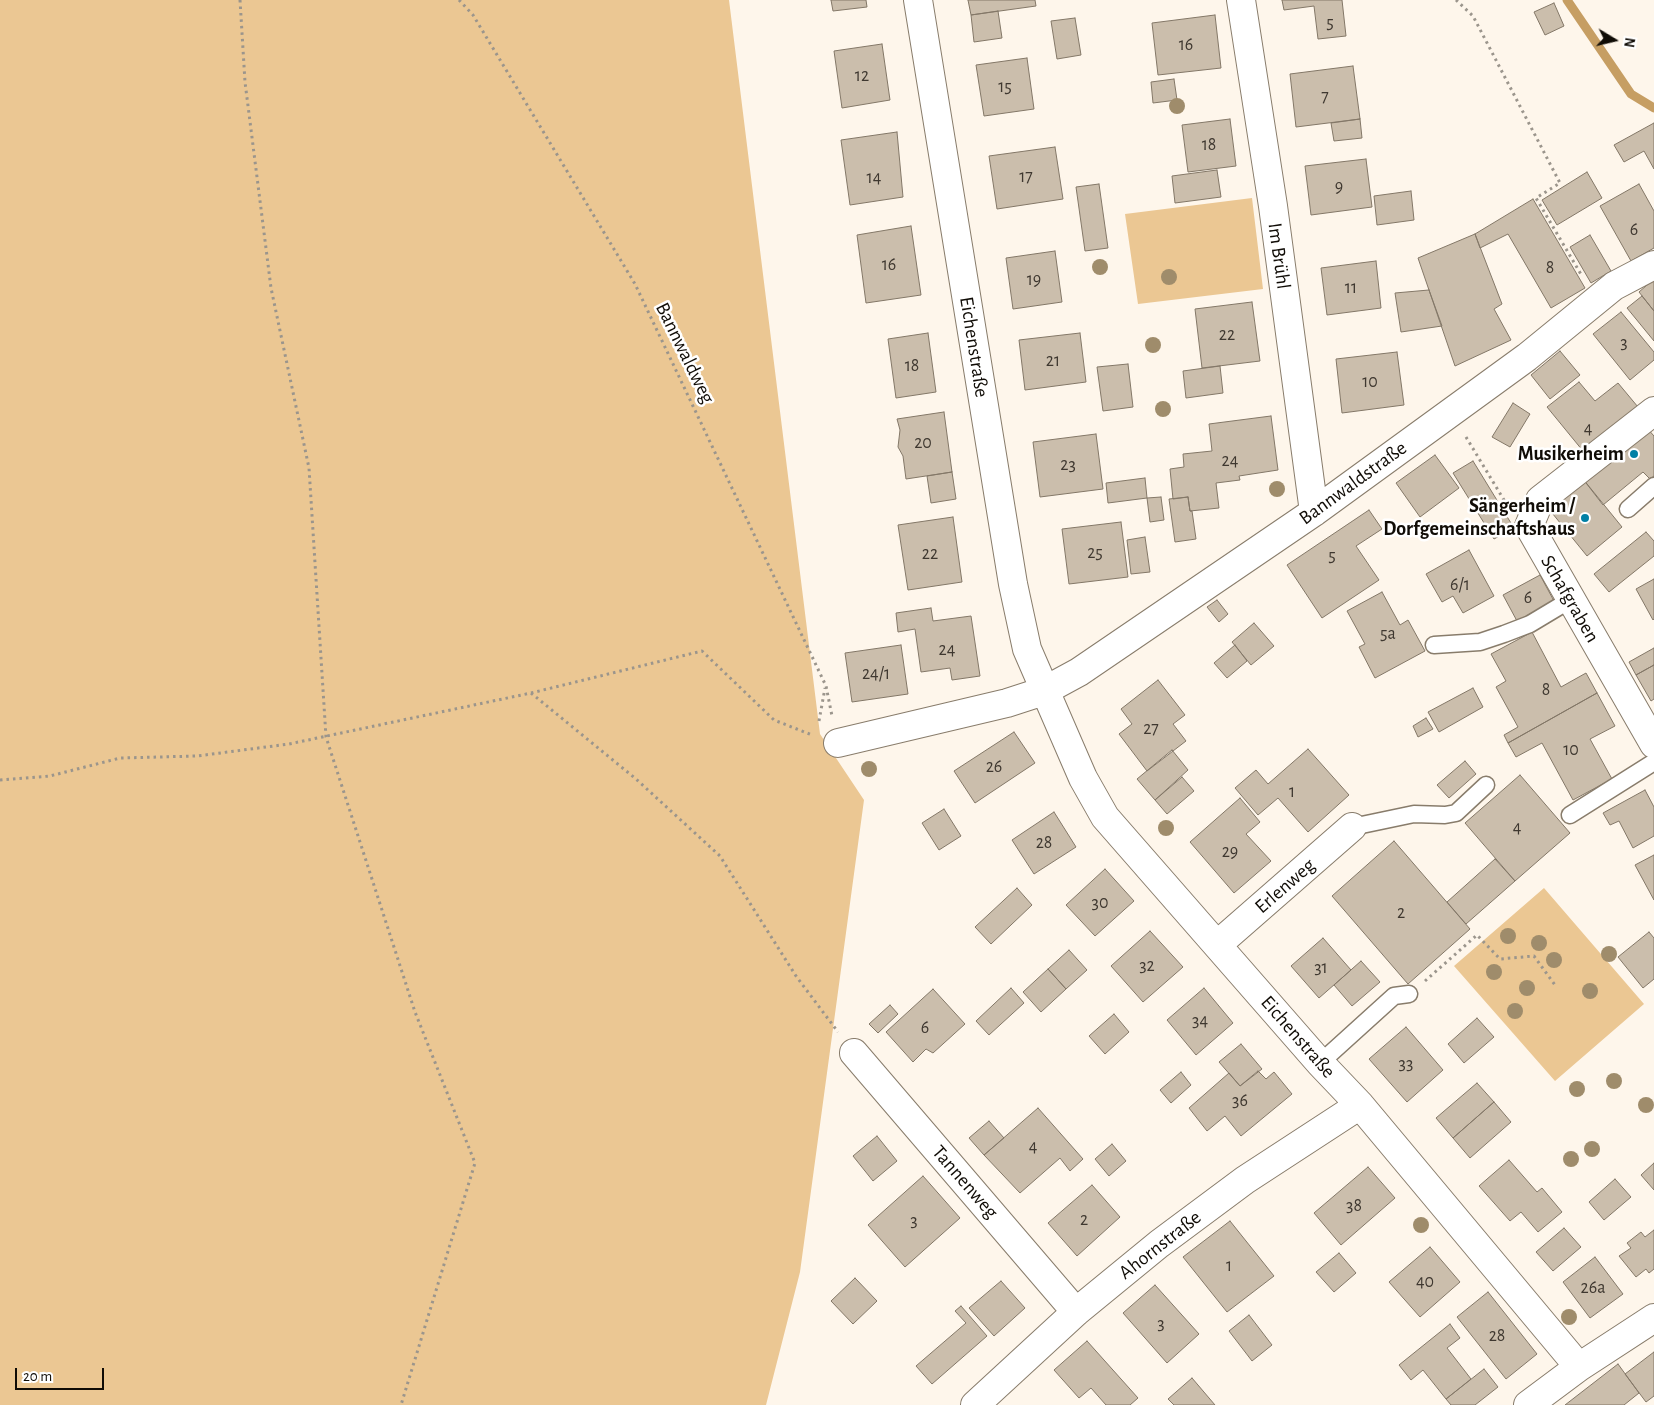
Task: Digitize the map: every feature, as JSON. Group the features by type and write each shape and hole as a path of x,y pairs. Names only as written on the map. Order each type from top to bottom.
{"street":[{"name":"Eichenstraße","path":"918,0 1013,584 1027,649 1083,778 1106,817 1320,1063 1360,1105 1579,1367"},
{"name":"Im Brühl","path":"1241,0 1271,196 1314,512"},
{"name":"Bannwaldstraße","path":"1044,691 1079,672 1314,512 1526,356 1614,286 1654,265"},
{"path":"1529,526 1540,500 1654,411"},
{"name":"Schafgraben","path":"1529,526 1654,744"},
{"path":"838,743 1007,703 1044,691"},
{"name":"Erlenweg","path":"1218,945 1352,827"},
{"name":"Tannenweg","path":"854,1053 1076,1312"},
{"name":"Ahornstraße","path":"975,1405 1076,1312 1159,1244 1245,1180 1360,1105"},
{"path":"1528,1405 1579,1367 1654,1318"}],"lane":[{"path":"1628,509 1654,486"},
{"path":"1434,645 1480,642 1530,624 1570,600"},
{"path":"1570,815 1654,762"},
{"path":"1352,827 1414,814 1445,815 1456,813 1486,785"},
{"path":"1320,1063 1394,996 1409,994"}],"path":[{"path":"240,0 245,82 271,288 309,468 326,737 415,1012 475,1163 401,1405"},
{"name":"Bannwaldweg","path":"459,0 473,15 635,284 826,686 838,743"},
{"path":"1456,0 1473,16 1560,183 1536,198 1596,300"},
{"path":"1451,412 1518,524 1529,526"},
{"path":"0,780 50,776 120,758 196,756 289,744 531,693 702,650 774,720 816,737 826,686"},
{"path":"531,693 636,780 720,856 796,976 854,1053"},
{"path":"1409,994 1452,959 1477,935 1500,959 1534,956 1555,984"}],"shaded area":[{"path":"0,0 729,0 820,734 864,800 800,1272 766,1405 0,1405"},
{"path":"1252,198 1263,289 1138,304 1125,214"},
{"path":"1544,888 1644,1004 1555,1081 1454,966"}],"building":[{"path":"831,0 866,0 867,7 833,11"},
{"path":"968,0 1035,0 1036,6 971,15"},
{"path":"1282,0 1342,0 1346,36 1318,39 1314,6 1284,10"},
{"path":"1554,3 1564,26 1545,35 1534,12"},
{"path":"998,11 1002,38 974,42 971,15"},
{"path":"1215,15 1221,68 1158,75 1152,23"},
{"path":"1075,18 1081,55 1057,59 1051,21"},
{"path":"882,44 890,100 842,108 834,51"},
{"path":"1027,58 1034,109 984,116 976,65"},
{"path":"1353,66 1360,119 1296,127 1290,74"},
{"path":"1174,79 1177,100 1153,103 1151,82"},
{"path":"1230,119 1236,166 1188,172 1182,125"},
{"path":"1360,119 1362,138 1334,141 1331,123"},
{"path":"1654,123 1654,169 1644,151 1624,162 1614,145"},
{"path":"897,132 903,197 850,205 841,140"},
{"path":"1055,147 1063,199 997,209 989,156"},
{"path":"1366,159 1372,207 1311,215 1305,166"},
{"path":"1217,170 1221,197 1175,203 1172,176"},
{"path":"1587,172 1602,198 1557,225 1542,200"},
{"path":"1099,184 1108,248 1085,251 1076,187"},
{"path":"1639,184 1654,211 1654,248 1631,261 1600,206"},
{"path":"1411,191 1414,220 1377,225 1374,196"},
{"path":"1533,199 1585,288 1551,308 1508,234 1480,248 1475,234"},
{"path":"911,226 921,295 866,303 857,235"},
{"path":"1475,234 1502,304 1494,309 1511,340 1455,366 1418,258"},
{"path":"1590,235 1611,271 1591,283 1570,247"},
{"path":"1055,251 1062,302 1013,309 1006,258"},
{"path":"1376,261 1381,308 1327,315 1321,268"},
{"path":"1654,279 1654,311 1639,292"},
{"path":"1429,290 1442,326 1401,332 1395,293"},
{"path":"1642,296 1654,311 1654,341 1627,308"},
{"path":"1252,302 1260,361 1202,368 1195,309"},
{"path":"1621,312 1654,352 1654,360 1630,380 1593,334"},
{"path":"928,333 936,392 896,398 888,339"},
{"path":"1080,333 1086,382 1025,390 1019,340"},
{"path":"1560,351 1580,375 1550,399 1531,375"},
{"path":"1397,352 1404,405 1342,413 1336,359"},
{"path":"1128,364 1133,407 1103,411 1097,367"},
{"path":"1220,366 1223,393 1186,398 1183,371"},
{"path":"1579,382 1595,401 1618,383 1638,407 1583,451 1547,407"},
{"path":"1513,403 1530,414 1510,447 1492,437"},
{"path":"944,412 952,472 906,479 903,456 898,447 900,430 897,419"},
{"path":"1271,416 1278,470 1239,476 1240,480 1216,483 1219,508 1190,511 1188,497 1173,499 1170,469 1184,467 1183,454 1212,451 1209,424"},
{"name":"Musikerheim","path":"1646,427 1654,436 1654,476 1650,479 1643,472 1603,505 1583,479"},
{"path":"1096,434 1103,489 1040,497 1033,442"},
{"path":"1435,455 1459,488 1420,517 1396,483"},
{"path":"1473,461 1514,528 1494,539 1453,473"},
{"path":"952,472 956,499 931,503 927,476"},
{"path":"1145,478 1147,498 1108,503 1106,483"},
{"name":"Sängerheim / Dorfgemeinschaftshaus","path":"1583,479 1622,527 1587,556 1548,508"},
{"path":"1161,497 1164,520 1150,522 1147,498"},
{"path":"1188,497 1196,539 1175,542 1169,499"},
{"path":"1369,510 1382,529 1356,546 1379,580 1322,618 1287,565"},
{"path":"953,517 962,582 908,590 898,525"},
{"path":"1121,522 1128,577 1069,584 1062,529"},
{"path":"1646,532 1654,541 1654,556 1609,592 1594,574"},
{"path":"1145,537 1150,572 1131,574 1127,540"},
{"path":"1469,550 1494,596 1463,613 1453,596 1442,602 1426,574"},
{"path":"1540,575 1554,601 1517,621 1503,595"},
{"path":"1654,579 1654,619 1653,620 1636,589"},
{"path":"1382,592 1400,625 1408,620 1425,651 1375,678 1359,647 1365,644 1347,611"},
{"path":"1217,600 1228,614 1219,622 1207,607"},
{"path":"931,608 933,621 971,616 980,676 952,680 950,668 921,672 915,629 898,632 896,613"},
{"path":"1254,623 1274,646 1251,665 1232,642"},
{"path":"1532,632 1561,687 1586,673 1597,693 1508,743 1504,735 1518,727 1496,687 1506,681 1491,654"},
{"path":"901,645 908,694 852,702 845,653"},
{"path":"1235,645 1247,661 1227,678 1214,663"},
{"path":"1654,648 1654,665 1636,675 1629,662"},
{"path":"1654,665 1654,699 1651,701 1636,675"},
{"path":"1158,680 1185,715 1173,724 1186,741 1147,771 1119,734 1132,724 1121,709"},
{"path":"1473,688 1483,707 1439,732 1428,712"},
{"path":"1597,693 1615,726 1590,739 1612,779 1573,800 1542,743 1516,757 1508,743"},
{"path":"1426,718 1433,729 1418,737 1413,726"},
{"path":"1014,732 1035,763 975,803 954,771"},
{"path":"1308,749 1349,795 1308,832 1278,798 1258,815 1235,788 1256,770 1268,784"},
{"path":"1172,750 1188,770 1155,800 1137,779"},
{"path":"1465,761 1476,774 1449,798 1437,785"},
{"path":"1520,775 1570,833 1515,881 1465,823"},
{"path":"1182,777 1194,791 1167,814 1155,800"},
{"path":"1645,790 1654,807 1654,836 1633,848 1619,821 1610,825 1603,813"},
{"path":"1240,798 1260,822 1246,834 1271,861 1234,893 1190,842"},
{"path":"944,809 961,836 939,850 922,823"},
{"path":"1054,812 1076,847 1034,874 1012,840"},
{"path":"1394,841 1470,929 1408,984 1332,896"},
{"path":"1654,855 1654,900 1635,865"},
{"path":"1495,859 1515,881 1466,924 1447,902"},
{"path":"1105,869 1134,901 1095,936 1066,905"},
{"path":"1017,888 1032,905 991,944 975,927"},
{"path":"1150,931 1183,967 1143,1002 1111,966"},
{"path":"1649,932 1654,938 1654,979 1643,988 1618,957"},
{"path":"1323,938 1351,970 1319,998 1291,966"},
{"path":"1069,950 1087,970 1066,989 1048,969"},
{"path":"1361,961 1380,982 1352,1006 1334,985"},
{"path":"1048,969 1066,989 1041,1012 1023,992"},
{"path":"1011,988 1024,1003 989,1035 976,1021"},
{"path":"1204,988 1233,1023 1196,1055 1167,1020"},
{"path":"933,989 965,1024 933,1053 926,1049 913,1062 886,1032"},
{"path":"890,1005 898,1014 878,1033 869,1024"},
{"path":"1114,1014 1129,1032 1105,1054 1089,1036"},
{"path":"1477,1018 1494,1037 1464,1063 1448,1044"},
{"path":"1406,1027 1443,1070 1407,1102 1369,1059"},
{"path":"1241,1044 1262,1069 1240,1086 1219,1062"},
{"path":"1258,1071 1266,1079 1274,1072 1292,1094 1241,1136 1225,1116 1207,1131 1189,1108 1229,1073 1240,1086"},
{"path":"1181,1072 1191,1085 1171,1103 1160,1090"},
{"path":"1477,1083 1494,1102 1453,1138 1436,1118"},
{"path":"1494,1102 1511,1122 1470,1158 1453,1138"},
{"path":"1038,1108 1083,1159 1070,1171 1060,1158 1020,1193 984,1155"},
{"path":"989,1121 1004,1138 984,1155 969,1138"},
{"path":"877,1136 897,1161 873,1181 853,1156"},
{"path":"1112,1144 1126,1161 1109,1176 1095,1159"},
{"path":"1509,1160 1537,1192 1542,1188 1562,1212 1538,1232 1521,1212 1510,1221 1479,1186"},
{"path":"1654,1163 1654,1190 1641,1175"},
{"path":"1368,1167 1395,1198 1341,1245 1314,1213"},
{"path":"923,1176 960,1218 905,1267 868,1225"},
{"path":"1615,1179 1631,1197 1604,1220 1589,1202"},
{"path":"1092,1185 1120,1217 1077,1256 1048,1223"},
{"path":"1230,1221 1274,1276 1227,1312 1183,1257"},
{"path":"1564,1228 1581,1247 1553,1271 1536,1252"},
{"path":"1654,1230 1654,1269 1649,1273 1646,1269 1636,1277 1619,1256 1631,1248 1627,1243 1641,1232 1645,1237"},
{"path":"1430,1247 1460,1282 1420,1317 1389,1282"},
{"path":"1339,1253 1356,1273 1334,1292 1316,1272"},
{"path":"1595,1257 1623,1294 1590,1318 1563,1282"},
{"path":"855,1278 877,1301 853,1324 831,1301"},
{"path":"1001,1281 1025,1308 994,1336 969,1308"},
{"path":"1155,1285 1199,1334 1167,1363 1123,1313"},
{"path":"1488,1292 1537,1354 1506,1379 1457,1317"},
{"path":"961,1306 987,1336 932,1384 916,1366 966,1323 955,1311"},
{"path":"1249,1315 1272,1345 1252,1361 1229,1331"},
{"path":"1450,1324 1460,1338 1447,1348 1471,1379 1446,1399 1423,1370 1411,1380 1399,1365"},
{"path":"1087,1341 1138,1398 1130,1405 1106,1405 1091,1388 1079,1398 1054,1370"},
{"path":"1654,1352 1654,1396 1646,1402 1625,1374"},
{"path":"1618,1364 1639,1393 1624,1405 1565,1405"},
{"path":"1484,1369 1498,1387 1475,1405 1451,1405 1446,1399"},
{"path":"1192,1378 1215,1405 1174,1405 1168,1399"}],"waterway":[{"path":"1567,0 1631,94 1654,108"}],"place":[{"name":"Musikerheim","path":"1634,454"},
{"name":"Sängerheim / Dorfgemeinschaftshaus","path":"1585,518"}]}
